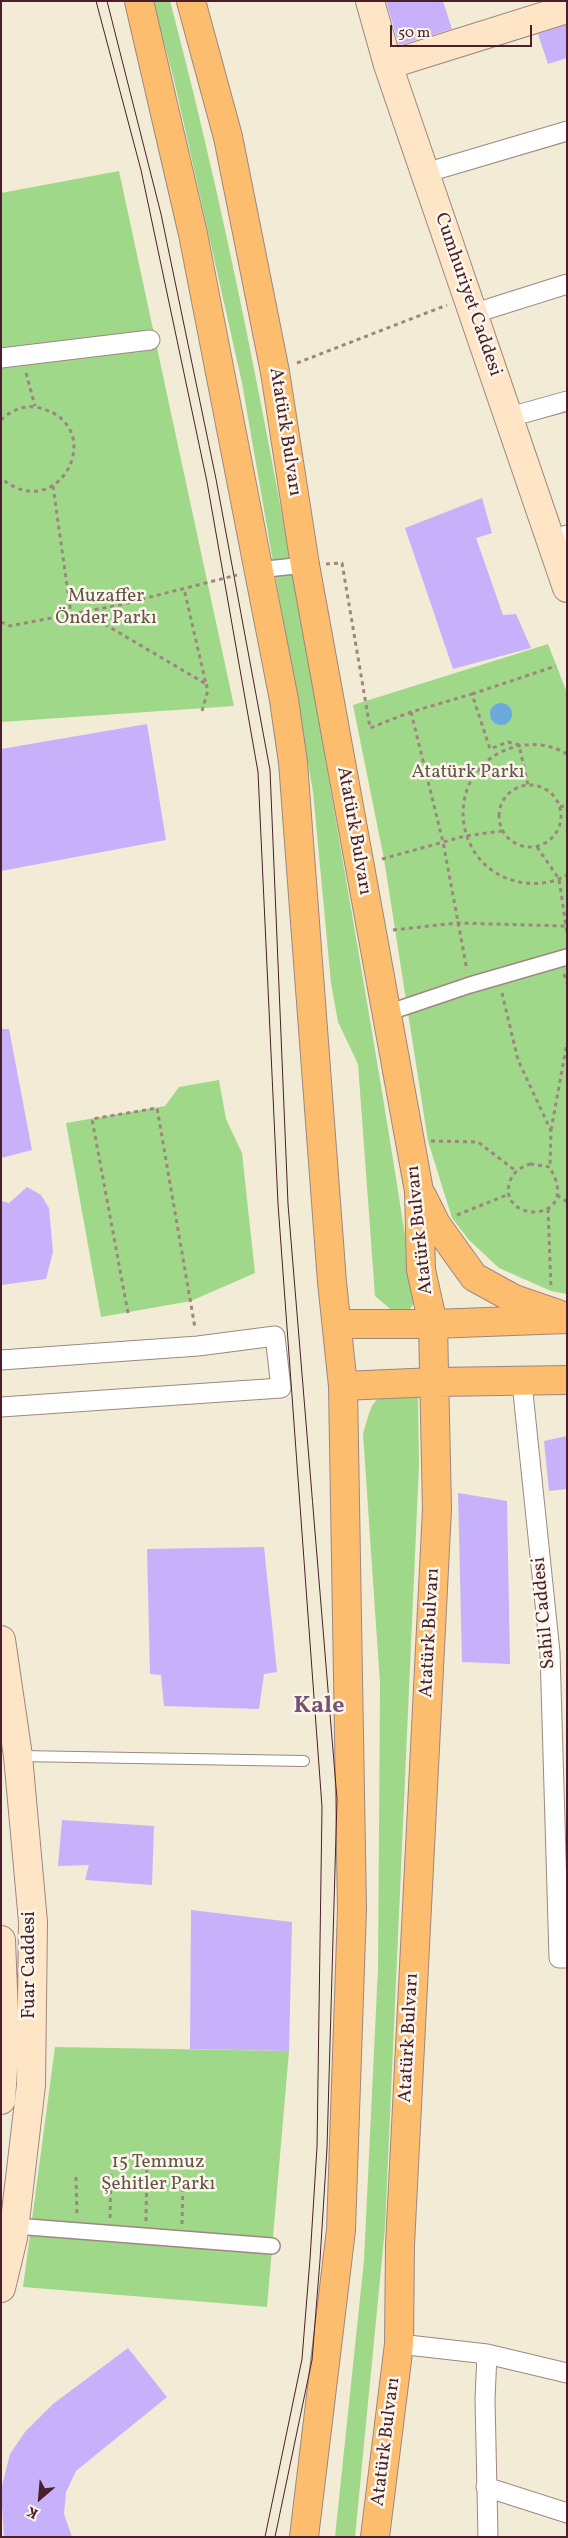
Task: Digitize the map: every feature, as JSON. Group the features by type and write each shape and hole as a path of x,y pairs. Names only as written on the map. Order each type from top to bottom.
{"main road":[{"path":"139,1 193,234 257,570 284,700 293,762 343,1386 352,1909 341,2230 304,2537"},
{"name":"Atatürk Bulvarı","path":"191,1 228,137 275,372 305,565 411,1141 419,1191 421,1270 433,1324 437,1509 400,2245 399,2344 375,2537"},
{"name":"Cumhuriyet Caddesi","path":"370,1 388,65 469,306 558,538 567,588"},
{"path":"388,65 567,10"},
{"path":"419,1191 436,1224 474,1277 514,1299 562,1316"},
{"path":"337,1324 433,1324 562,1316"},
{"path":"343,1386 435,1382 522,1383 567,1380"},
{"name":"Fuar Caddesi","path":"1,1640 18,1756 33,1922 31,2085 15,2226 1,2288"},
{"name":"Fuar Caddesi","path":"1,1940 5,2039 1,2100"}],"street":[{"path":"425,173 567,131"},
{"path":"469,306 567,284"},
{"path":"1,358 150,340"},
{"path":"510,417 567,401"},
{"path":"257,570 305,565"},
{"path":"387,1013 470,985 567,957"},
{"path":"1,1360 198,1346 275,1336 281,1388 1,1407"},
{"name":"Sahil Caddesi","path":"522,1383 559,1668 559,1958 567,1958"},
{"path":"15,2226 272,2246"},
{"path":"399,2344 487,2354 567,2373"},
{"path":"487,2354 484,2399 488,2537"},
{"path":"486,2486 567,2513"}],"lane":[{"path":"18,1756 304,1760"}],"path":[{"path":"275,372 469,306"},
{"path":"21,356 35,406"},
{"path":"1,478 14,487 27,491 53,486 63,478 71,466 74,453 73,440 68,427 60,417 48,410 35,406 21,408 2,420"},
{"path":"53,486 71,614"},
{"path":"342,563 370,728 411,712 556,666"},
{"path":"1,622 10,626 84,612 257,570"},
{"path":"184,589 208,690 202,711"},
{"path":"84,612 206,684"},
{"path":"472,694 490,749 508,742 518,745 540,744 567,754"},
{"path":"411,712 443,842 470,985"},
{"path":"518,745 528,785"},
{"path":"518,745 496,754 478,769 466,789 462,812 466,836 476,856 493,872 514,882 537,884 559,879 567,875"},
{"path":"528,785 547,791 560,807 561,817 554,836 537,847 517,844 502,831 499,811 503,801 518,788 528,785"},
{"path":"560,807 567,805"},
{"path":"360,865 466,836 502,831"},
{"path":"537,847 559,879 564,926 567,933"},
{"path":"372,932 457,923 564,926"},
{"path":"498,978 518,1060 551,1131"},
{"path":"550,1167 530,1164 516,1172 511,1178 509,1194 518,1208 525,1212 541,1212 548,1208 557,1195 556,1180 550,1167 551,1131 567,1043"},
{"path":"128,1313 92,1119 157,1108 198,1346"},
{"path":"411,1141 478,1142 516,1172"},
{"path":"436,1224 509,1194"},
{"path":"557,1195 567,1202"},
{"path":"548,1208 562,1316"},
{"path":"146,2237 147,2160"},
{"path":"110,2234 112,2171"},
{"path":"76,2177 77,2231"},
{"path":"182,2239 183,2184"}],"green space":[{"path":"153,1 170,1 216,188 256,377 308,662 394,1165 415,1301 407,1314 396,1314 375,1296 358,1064 338,1022 331,983 313,792 242,383 174,80"},
{"name":"Muzaffer Önder Parkı","path":"119,171 234,706 1,722 1,193"},
{"name":"Atatürk Parkı","path":"548,644 567,693 567,1294 551,1291 499,1268 469,1240 452,1218 428,1141 384,859 353,705"},
{"path":"219,1080 226,1119 242,1153 255,1273 191,1301 101,1317 66,1123 165,1106 179,1087"},
{"path":"406,1391 418,1398 419,1465 385,2228 355,2537 335,2537 364,2260 378,1968 380,1684 363,1434 372,1407 379,1398"},
{"name":"15 Temmuz Şehitler Parkı","path":"55,2047 289,2051 267,2307 23,2287"}],"water":[{"path":"501,703 509,706 512,714 509,722 501,725 493,722 490,714 493,706"}],"building":[{"path":"386,1 443,1 452,29 399,45"},
{"path":"567,25 567,58 548,64 538,34"},
{"path":"482,498 492,533 476,538 503,615 516,614 531,648 453,669 405,528"},
{"path":"147,724 166,840 1,871 1,749"},
{"path":"1,1029 9,1029 32,1150 1,1158"},
{"path":"27,1187 41,1195 49,1208 53,1252 46,1279 1,1285 1,1201 9,1203"},
{"path":"567,1436 567,1489 549,1491 544,1441"},
{"path":"458,1493 507,1501 510,1664 462,1662"},
{"path":"264,1547 277,1672 264,1674 259,1709 164,1706 161,1675 150,1674 147,1549"},
{"path":"62,1820 154,1826 152,1885 85,1880 89,1865 58,1866"},
{"path":"191,1910 292,1922 289,2051 190,2049"},
{"path":"128,2348 167,2397 76,2471 66,2492 64,2514 72,2537 4,2537 1,2490 10,2454 25,2432 53,2404"}],"tram line":[{"path":"96,1 141,170 207,482 258,772 278,1204 322,1807 317,2147 310,2259 302,2359 265,2537"},
{"path":"107,1 161,214 216,479 270,770 288,1204 337,1799 327,2148 312,2360 275,2537"}],"district":[{"name":"Kale","path":"319,1708"}]}
